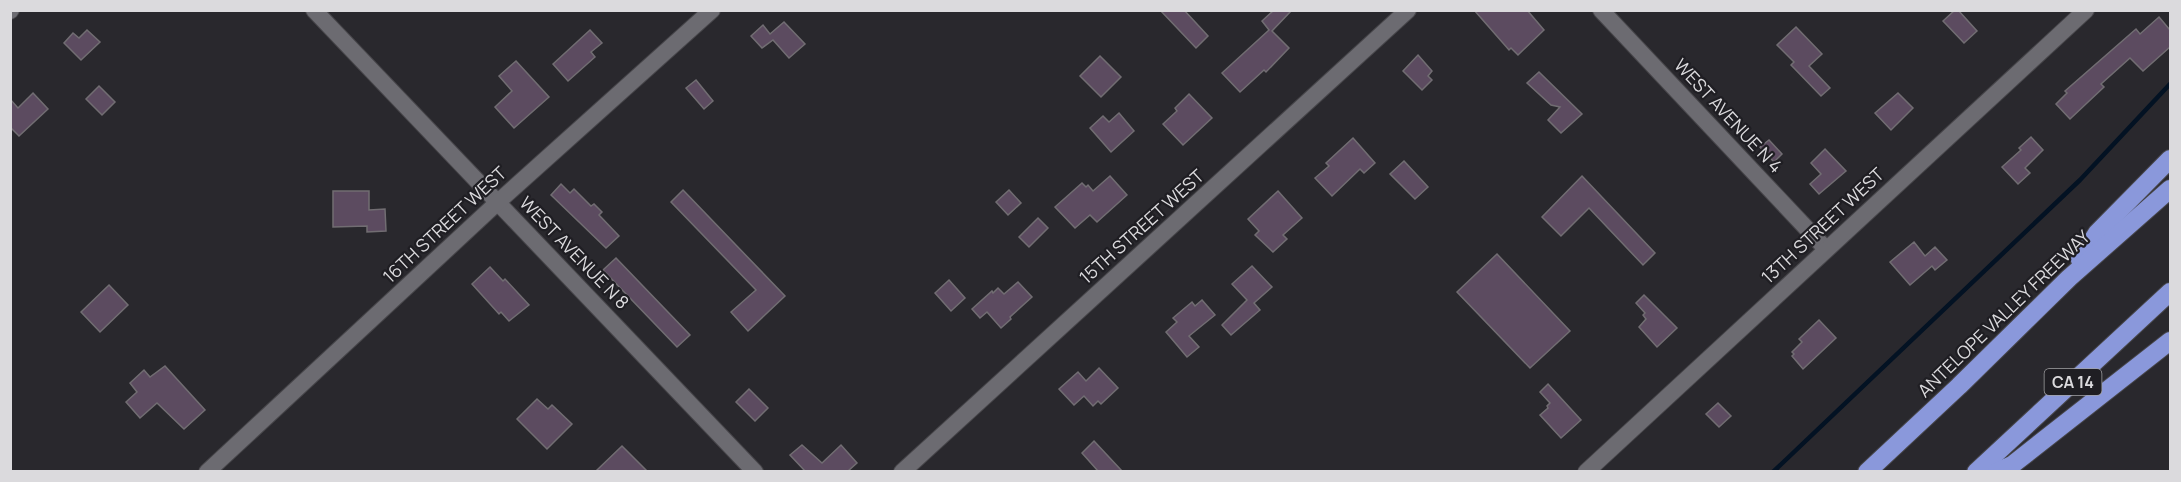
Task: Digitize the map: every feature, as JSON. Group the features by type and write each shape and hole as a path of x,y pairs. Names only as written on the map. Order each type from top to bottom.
{"highway":[{"path":"2069,278 2097,233 2170,159"},
{"name":"ANTELOPE VALLEY FREEWAY","path":"1868,471 2069,278 2170,189"},
{"name":"CA 14","path":"1976,471 2170,292"},
{"path":"1997,471 2012,465 2170,341"}],"street":[{"name":"WEST AVENUE N 8","path":"314,10 755,471"},
{"name":"16TH STREET WEST","path":"207,471 498,202 712,10"},
{"name":"15TH STREET WEST","path":"902,471 1408,10"},
{"name":"WEST AVENUE N 4","path":"1601,10 1826,249"},
{"name":"13TH STREET WEST","path":"1586,471 2086,10"}],"building":[{"path":"1160,10 1184,10 1208,36 1196,48"},
{"path":"1274,10 1292,10 1272,31 1289,48 1266,72 1264,70 1240,92 1222,73 1269,30 1262,21"},
{"path":"1474,10 1527,10 1544,30 1518,55 1511,48 1509,50"},
{"path":"1958,10 1977,31 1964,43 1943,21"},
{"path":"2159,17 2170,30 2170,47 2143,71 2130,58 2101,84 2104,87 2070,119 2056,104 2067,93 2065,91 2136,29 2140,34"},
{"path":"784,22 805,44 789,58 773,40 762,48 751,36 763,25 770,34"},
{"path":"1796,27 1822,54 1809,66 1830,88 1821,96 1791,65 1794,62 1777,45"},
{"path":"87,30 100,42 81,60 64,43 73,33 79,38"},
{"path":"590,30 602,43 591,52 595,57 568,81 553,64"},
{"path":"1418,55 1432,71 1428,76 1432,80 1422,90 1403,71"},
{"path":"1100,56 1121,77 1101,97 1080,76"},
{"path":"516,61 549,97 514,128 495,107 512,91 499,76"},
{"path":"1539,72 1582,114 1561,133 1548,120 1560,107 1551,105 1527,83"},
{"path":"696,80 713,101 704,109 686,88"},
{"path":"99,86 115,102 102,115 86,99"},
{"path":"33,93 48,109 19,136 10,127 10,99 18,108"},
{"path":"1898,93 1913,108 1891,130 1875,113"},
{"path":"1189,94 1212,118 1183,145 1163,124 1177,111 1175,108"},
{"path":"1119,113 1134,131 1111,152 1090,128 1103,116 1109,122"},
{"path":"2031,137 2043,150 2025,168 2030,173 2018,184 2002,167 2021,150 2019,148"},
{"path":"1353,138 1375,163 1364,173 1360,169 1332,196 1315,178 1329,166 1326,163"},
{"path":"1769,140 1782,154 1774,162 1760,147"},
{"path":"1825,149 1846,171 1819,194 1810,184 1821,174 1811,163"},
{"path":"1404,161 1428,187 1415,199 1390,174"},
{"path":"1110,176 1127,195 1097,222 1090,215 1075,228 1055,207 1082,183 1086,187 1088,185 1093,191"},
{"path":"1582,176 1655,253 1643,265 1589,208 1561,236 1542,217"},
{"path":"561,184 570,193 574,189 591,206 594,204 602,212 599,215 619,236 606,248 551,195"},
{"path":"683,190 785,296 748,331 731,312 756,290 671,202"},
{"path":"1009,190 1021,203 1008,215 996,202"},
{"path":"333,191 369,191 369,210 385,209 386,231 367,232 367,226 333,227"},
{"path":"1278,191 1302,218 1283,235 1287,239 1273,252 1255,235 1259,231 1248,219"},
{"path":"1038,218 1048,228 1029,247 1019,237"},
{"path":"1914,242 1925,256 1935,247 1947,260 1935,270 1932,266 1910,285 1890,262"},
{"path":"1497,254 1570,331 1530,368 1457,292"},
{"path":"616,258 690,335 677,347 603,270"},
{"path":"1252,266 1272,287 1254,303 1260,310 1231,335 1222,325 1247,300 1232,284"},
{"path":"490,267 503,281 505,279 529,305 509,321 501,312 499,314 472,284"},
{"path":"949,280 965,298 951,311 935,293"},
{"path":"1018,282 1032,297 1001,328 987,312 980,318 972,309 992,291 993,293 998,288 1004,294"},
{"path":"109,285 128,305 100,332 81,312"},
{"path":"1644,295 1677,328 1657,347 1639,327 1646,319 1643,315 1645,313 1636,303"},
{"path":"1202,300 1215,315 1189,336 1199,347 1187,357 1166,332 1177,322 1173,318 1192,302 1195,306"},
{"path":"1819,320 1836,338 1803,369 1792,356 1794,354 1792,352 1802,342 1799,339"},
{"path":"165,366 205,410 184,429 157,403 140,418 126,402 137,392 130,383 144,370 150,377"},
{"path":"1099,368 1118,388 1101,404 1098,401 1093,406 1084,396 1074,405 1059,389 1078,372 1086,381"},
{"path":"1548,384 1581,420 1561,438 1540,415 1550,403 1540,392"},
{"path":"749,389 768,408 755,421 736,402"},
{"path":"537,399 548,409 552,405 572,424 547,449 517,419"},
{"path":"1718,403 1731,416 1719,427 1706,414"},
{"path":"1094,441 1122,471 1098,471 1082,453"},
{"path":"802,445 822,463 841,445 857,463 848,471 805,471 790,455"},
{"path":"622,446 647,471 596,471"}],"waterway":[{"path":"1773,472 2080,180 2170,84"}]}
